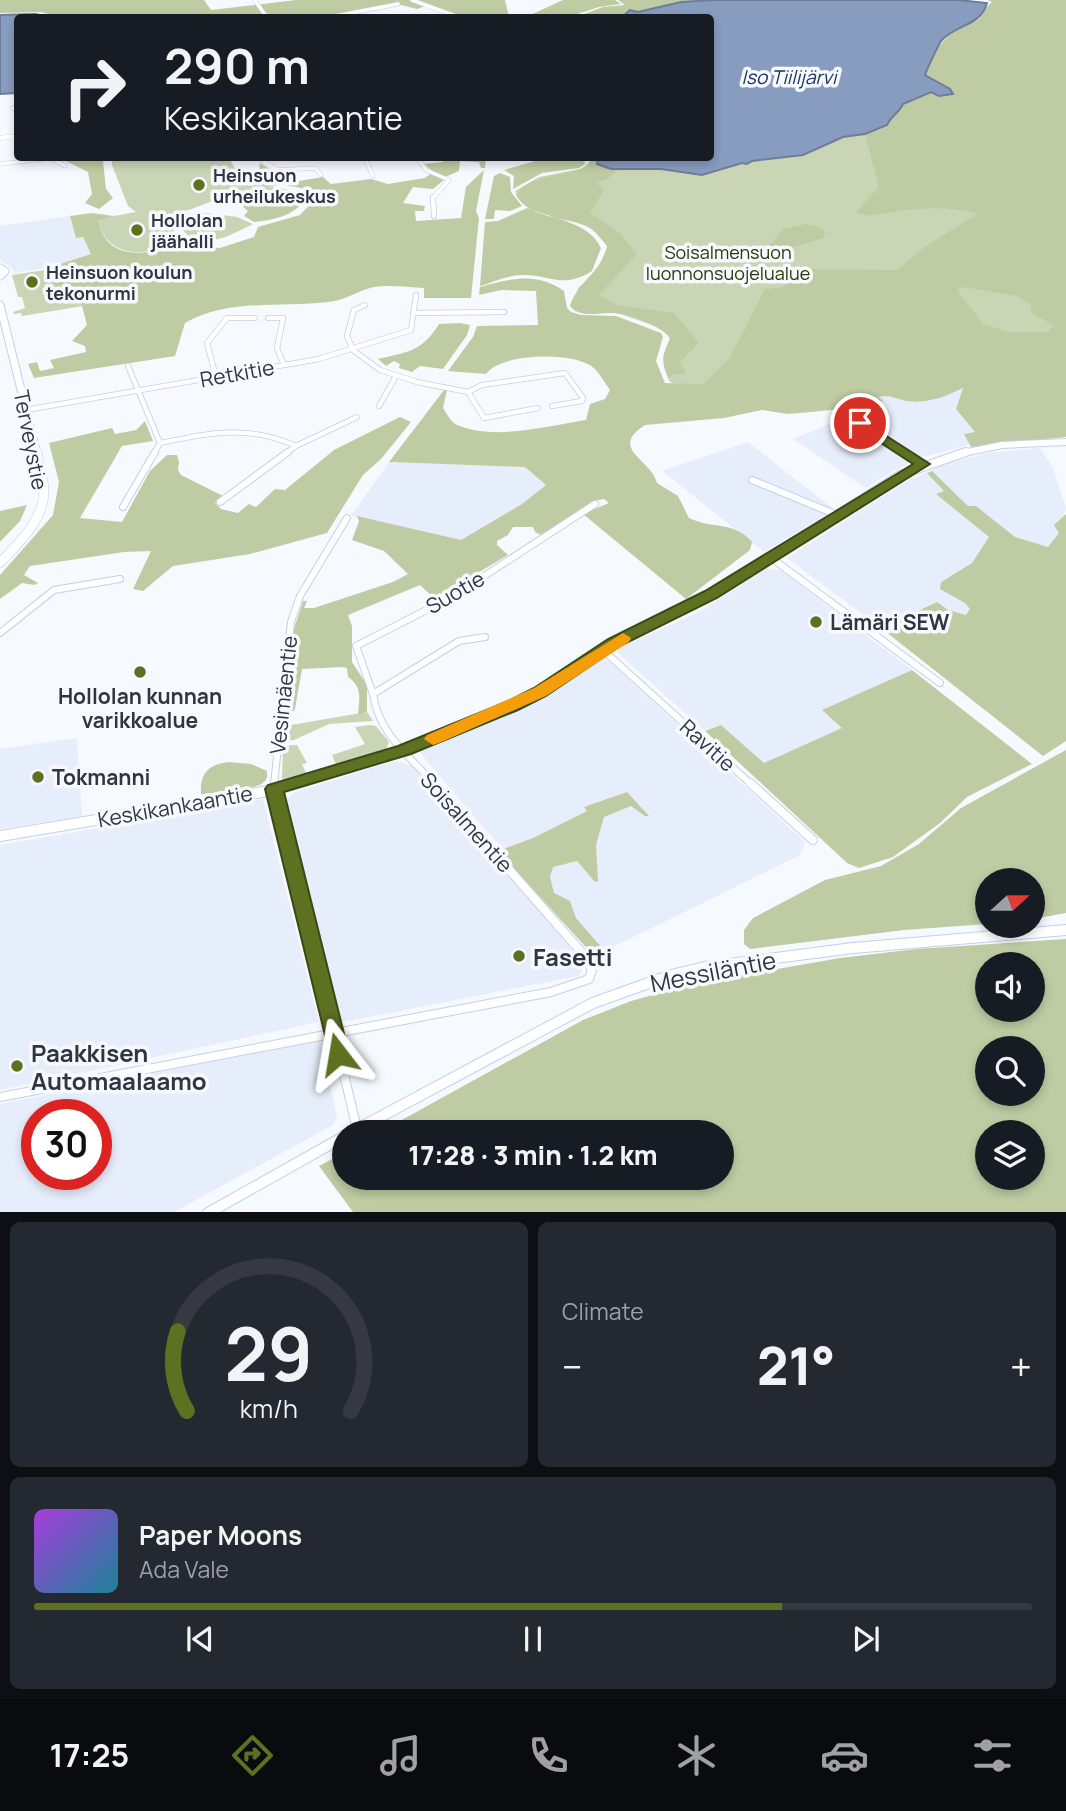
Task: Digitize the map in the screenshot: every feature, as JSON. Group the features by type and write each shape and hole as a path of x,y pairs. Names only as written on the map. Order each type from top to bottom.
{"main road":[{"path":"0,268 5,271 0,276"},
{"name":"Terveystie","path":"0,305 44,493 28,532 0,563"}],"street":[{"path":"412,0 450,14"},
{"path":"346,14 398,4"},
{"path":"0,164 26,161"},
{"path":"56,161 65,166"},
{"path":"263,161 272,169 314,168 321,175"},
{"path":"366,161 373,176"},
{"path":"420,161 426,170 449,180 433,197 434,216"},
{"name":"Retkitie","path":"26,411 354,350 408,332 416,295"},
{"path":"365,305 354,310 348,327 348,344 372,365 396,376 468,392 482,385 565,373 583,398 582,401 552,406"},
{"path":"413,313 504,312"},
{"path":"216,377 207,343 227,318 255,318"},
{"path":"268,318 283,318 277,348 284,365"},
{"path":"128,366 160,443"},
{"path":"379,406 396,376"},
{"path":"468,392 484,418 538,408"},
{"path":"220,502 296,446 357,417"},
{"path":"860,423 923,464"},
{"path":"123,507 160,443 223,431 252,430 274,435 296,446"},
{"name":"Keskikankaantie","path":"0,836 274,789 404,750 540,692 603,650 711,595 900,475 923,464 992,447 1066,442"},
{"path":"752,480 837,515"},
{"name":"Suotie","path":"373,694 373,685 356,656 356,646 452,597 595,504"},
{"name":"Vesimäentie","path":"347,518 300,596 290,622 274,789 352,1120"},
{"path":"770,557 940,683"},
{"path":"0,633 54,590 120,579"},
{"path":"373,694 459,641 485,637"},
{"name":"Ravitie","path":"603,650 813,840"},
{"name":"Soisalmentie","path":"333,1032 551,991 588,981 592,974 576,944 378,723 373,694"},
{"name":"Messiläntie","path":"375,1120 593,1003 671,975 727,964 853,948 1066,930"},
{"path":"0,1097 333,1032"},
{"path":"210,1212 332,1143"}],"shaded area":[{"path":"70,216 76,238 83,237 92,254 52,267 15,273 0,260 0,226"},
{"path":"964,388 976,432 964,434 970,445 922,457 866,488 793,439 882,402 877,396 908,401"},
{"path":"748,442 835,510 764,552 662,471"},
{"path":"1040,448 1053,468 1066,508 1062,521 1055,525 1060,533 1048,547 1015,537 998,525 972,563 941,582 941,589 966,603 971,609 966,615 948,610 936,602 881,628 787,558 907,481 943,465 987,453"},
{"path":"389,462 525,467 546,485 522,504 461,540 351,516"},
{"path":"766,568 782,571 912,670 823,710 843,728 764,763 721,725 705,731 618,653 619,648 699,612"},
{"path":"588,654 609,661 805,842 800,855 599,954 482,826 412,743 531,694"},
{"name":"Tokmanni","path":"77,738 82,816 0,829 0,749"},
{"path":"395,761 412,766 526,894 580,960 582,970 579,976 348,1021 341,1021 336,1016 284,806 295,792"},
{"path":"263,799 319,1022 0,1090 0,845"},
{"path":"320,1040 337,1117 332,1120 332,1126 174,1212 0,1212 0,1104 21,1100 21,1190 112,1190 112,1099 25,1099"}],"green space":[{"path":"0,0 204,0 211,10 296,0 505,0 508,14 452,14 426,6 417,9 401,5 346,14 0,13"},
{"path":"563,0 615,0 621,4 577,14 533,14"},
{"path":"618,0 713,0 681,2 638,12 630,10 625,14 585,14 603,7 625,5"},
{"path":"987,0 1066,0 1066,437 971,447 964,434 975,432 956,409 963,388 922,402 882,396 878,397 883,401 847,416 832,410 788,414 762,410 724,418 645,425 630,441 631,448 657,483 678,496 689,518 738,531 752,542 750,550 686,599 583,514 609,503 604,499 593,501 541,535 535,532 533,527 513,527 508,535 497,541 497,545 508,555 459,584 456,591 436,600 420,585 348,615 352,626 352,662 367,685 367,712 358,715 358,689 348,677 347,668 342,667 302,669 295,709 291,714 286,714 293,632 303,601 307,601 304,608 314,608 393,582 408,574 384,551 352,540 359,521 357,516 461,540 522,504 546,485 525,467 389,462 444,390 447,390 443,408 455,424 472,430 504,432 586,420 590,404 605,399 610,390 594,368 571,359 555,357 521,358 494,367 486,374 448,371 473,337 477,326 538,325 536,291 502,290 479,295 480,287 523,278 554,285 564,291 567,308 571,312 581,315 616,316 661,333 663,337 656,361 665,383 704,384 730,357 765,289 782,287 801,269 897,270 926,246 977,214 942,209 905,210 874,215 856,212 879,187 865,134 887,125 891,116 905,103 923,95 950,89 925,75 931,60 949,35 978,20 992,2","holes":["963,287 1016,296 1030,304 1032,313 1053,325 1048,332 1009,332 983,324 957,290"]},
{"name":"Soisalmensuon luonnonsuojelualue","path":"930,92 937,95 971,201 1026,295 1054,325 1048,332 732,404 670,382 671,338 666,330 618,313 575,311 571,307 579,287 595,275 608,246 593,229 529,207 515,191 539,177 585,168 715,171 727,166 814,148 855,134"},
{"path":"66,161 103,161 106,189 113,198 99,209 85,203 92,194 88,172"},
{"name":"Heinsuon urheilukeskus","path":"112,161 231,161 235,169 268,175 280,184 258,192 230,197 230,200 221,203 218,199 166,215 176,234 172,243 149,251 127,251 108,241 98,219 136,212 128,206"},
{"path":"460,161 459,171 445,177 436,174 424,164"},
{"path":"460,161 486,161 485,168 481,168 479,162"},
{"path":"536,161 584,161 585,164 579,168 542,173 513,189 514,176 504,170"},
{"path":"590,161 598,161 597,164 621,168 606,180 597,182 604,190 590,213 620,233 637,254 599,295 617,305 674,313 699,343 680,362 686,374 675,374 668,378 663,357 670,338 659,329 628,316 614,313 585,314 570,306 578,290 600,264 607,246 589,228 538,213 522,203 516,195 524,186 534,181 585,167"},
{"path":"260,163 274,172 289,171 299,181 323,177 331,184 371,179 388,184 425,178 430,174 444,180 433,189 413,187 403,203 425,206 424,211 415,211 416,221 461,218 466,187 484,170 476,211 479,218 471,298 424,298 424,288 382,286 334,301 255,305 219,310 185,323 175,356 34,378 28,364 37,362 40,371 54,368 50,360 86,352 85,346 72,341 87,325 81,302 60,295 46,271 91,254 83,237 76,238 70,216 92,213 114,216 98,220 103,234 119,249 130,252 141,253 179,246 185,250 208,243 209,247 220,248 254,237 258,227 300,215 319,195 327,193 280,184 273,177 259,171"},
{"path":"500,173 510,177 511,192 522,206 510,211 495,210 494,219 485,219 494,176"},
{"path":"275,187 307,194 292,212 278,218 254,222 244,216 248,211 231,196"},
{"path":"527,208 568,222 596,239 601,248 592,271 572,280 517,275 480,286 485,222 498,221"},
{"path":"207,213 237,217 253,224 222,238 202,241 193,238 176,221 180,214"},
{"path":"805,224 822,228 824,238 783,250 769,246 783,229"},
{"path":"45,270 60,295 81,302 83,306 22,316 21,313 14,314 13,312 25,308 22,297 18,297 12,275"},
{"path":"439,324 470,325 467,335 443,369 420,366 412,372 399,368 400,364 394,361 386,366 378,359 420,346"},
{"path":"400,417 411,422 381,459 363,475 327,533 250,554 173,566 143,591 133,589 151,551 124,552 30,566 24,575 38,583 22,583 0,599 0,575 53,515 59,482 49,443 112,428 115,434 136,430 145,421 153,441 122,446 80,518 122,522 150,471 167,455 177,455 181,475 223,496 215,503 221,509 238,513 249,504 256,507 275,489 285,490 334,450"},
{"path":"932,471 968,506 976,506 1015,537 1048,547 1059,533 1054,525 1066,514 1066,741 1043,756 881,628 937,602 948,610 966,615 970,609 965,603 940,589 941,582 972,563 989,537 936,494 944,491 927,473"},
{"path":"27,505 20,521 0,542 0,511"},
{"path":"912,670 1032,764 967,797 940,823 893,857 859,868 847,863 705,731 721,725 764,763 842,728 822,710"},
{"path":"367,712 373,721 329,724 294,740 284,741 285,726"},
{"path":"376,726 389,742 385,752 322,771 321,769 336,765 332,755 365,744 355,727"},
{"path":"297,745 307,763 302,764 306,773 314,773 289,781 282,779 283,746"},
{"path":"1066,750 1066,913 1045,917 1045,868 975,868 975,925 904,930 750,949 744,944 744,930 753,918 825,880 881,866 919,844 961,808"},
{"path":"228,762 251,764 267,771 267,778 260,785 244,790 201,794 202,781 207,771 215,765"},
{"path":"627,792 649,816 631,806 604,817 596,845 598,881 595,882 577,861 553,867 550,877 554,893 570,901 576,918 609,956 606,959 593,955 498,851 533,838 587,811 584,807"},
{"path":"1066,939 1066,1212 353,1212 337,1190 734,1190 734,1120 402,1120 583,1020 631,1001 688,985 840,958 917,949"},
{"path":"332,1159 332,1184 319,1166"}],"water":[{"name":"Iso Tiilijärvi","path":"958,0 987,3 984,11 974,21 942,40 925,75 950,89 953,94 939,96 931,92 903,104 887,125 865,134 843,137 803,155 752,161 702,175 661,169 611,169 597,164 598,161 714,161 714,14 625,14 630,10 638,12 681,2"},
{"path":"0,15 14,15 14,93 0,94"}],"slow traffic":[{"path":"433,739 540,692 623,638"}],"place":[{"name":"Heinsuon urheilukeskus","path":"199,185"},
{"name":"Hollolan jäähalli","path":"137,230"},
{"name":"Heinsuon koulun tekonurmi","path":"32,282"},
{"name":"Lämäri SEW","path":"816,622"},
{"name":"Hollolan kunnan varikkoalue","path":"140,672"},
{"name":"Tokmanni","path":"38,777"},
{"name":"Fasetti","path":"519,956"},
{"name":"Paakkisen Automaalaamo","path":"17,1066"}],"route":[{"path":"338,1054 274,789 404,750 478,721 540,692 614,643 711,595 900,475 923,464 860,423"}]}
